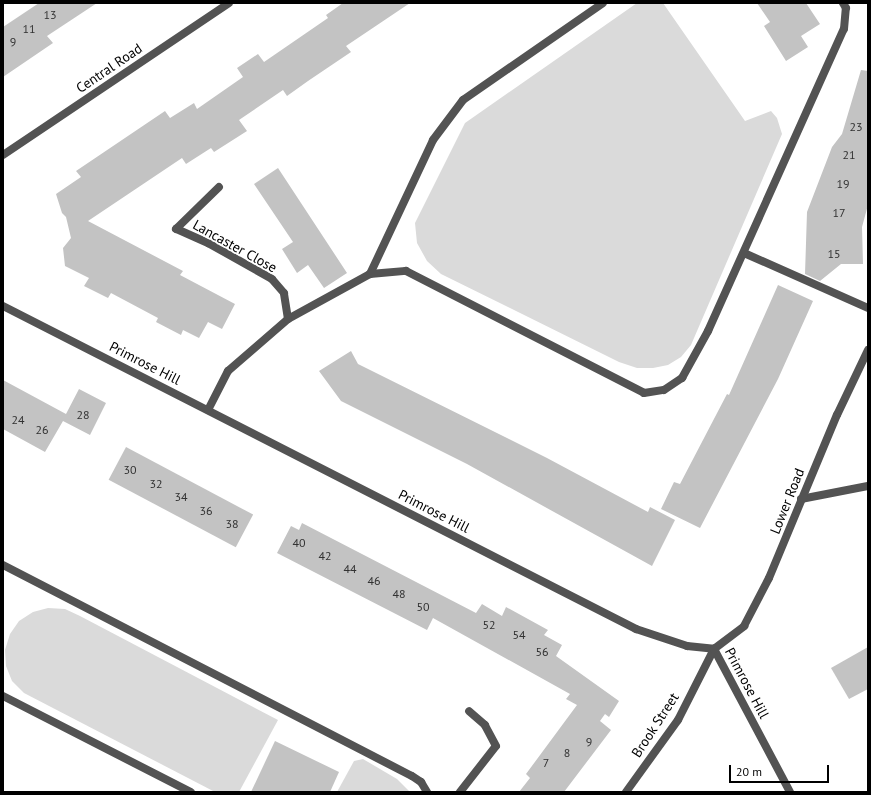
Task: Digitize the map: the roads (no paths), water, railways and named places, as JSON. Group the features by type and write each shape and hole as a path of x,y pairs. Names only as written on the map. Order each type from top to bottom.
{"street":[{"name":"Central Road","path":"3,155 229,3"},
{"path":"370,274 433,140 463,100 603,3"},
{"path":"208,410 228,371 288,320 370,274 406,271 644,393 664,390 682,378 708,331 844,29 846,8 843,3"},
{"name":"Lancaster Close","path":"219,187 176,229 208,243 272,279 284,293 288,320"},
{"path":"744,253 868,308"},
{"name":"Primrose Hill","path":"3,306 636,629 687,646 714,649 790,792"},
{"name":"Lower Road","path":"714,649 744,626 769,578 836,415 868,350"},
{"path":"801,499 868,486"},
{"path":"3,565 412,776 421,782 427,792"},
{"name":"Brook Street","path":"626,792 678,720 714,649"},
{"path":"3,696 191,792"},
{"path":"460,792 496,746 485,725 469,711"}]}
